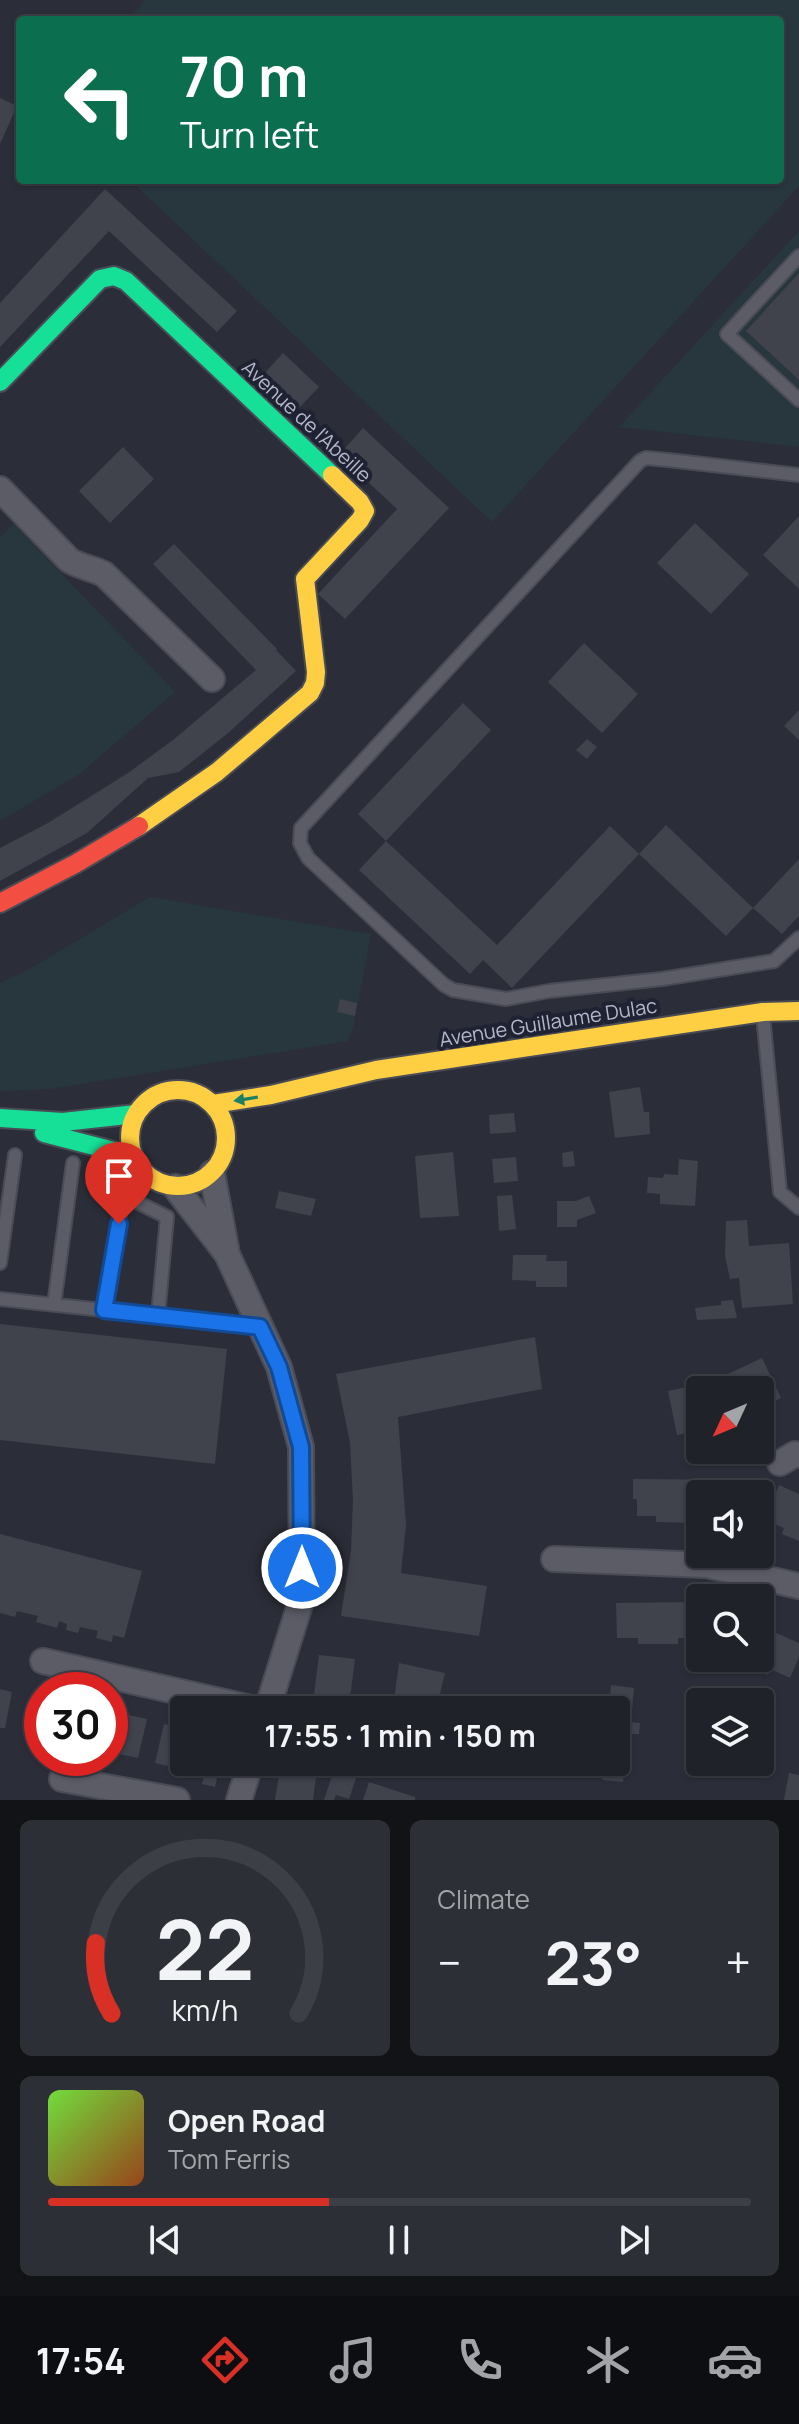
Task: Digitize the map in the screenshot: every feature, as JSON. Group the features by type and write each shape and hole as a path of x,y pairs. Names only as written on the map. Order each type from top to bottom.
{"main road":[{"name":"Avenue de l'Abeille","path":"0,382 100,279 114,276 126,281 316,459 360,502 365,511 305,579 316,672 315,685 307,696 259,738 165,809 46,881 0,903"},
{"name":"Avenue Guillaume Dulac","path":"767,1011 799,1000"},
{"name":"Avenue Guillaume Dulac","path":"0,1118 63,1122 136,1114 158,1094 172,1090 187,1090 213,1104 271,1095 376,1070 767,1011 799,1011"},
{"name":"Avenue Guillaume Dulac","path":"271,1112 333,1080"},
{"path":"136,1114 130,1142 140,1168 162,1184 189,1186 212,1173 226,1150 223,1119 213,1104"},
{"path":"227,1137 248,1125"},
{"path":"0,1131 44,1133 133,1156"}],"street":[{"path":"0,489 69,560 104,574 212,679"},
{"path":"212,1173 227,1254"},
{"path":"175,1187 227,1254 279,1367 301,1447 302,1598 271,1696"},
{"path":"554,1559 707,1565 799,1586"},
{"path":"43,1661 198,1696"},
{"path":"239,1800 247,1776"},
{"path":"62,1779 177,1800"}],"lane":[{"path":"799,256 727,334 799,400"},
{"path":"799,475 646,458 640,461 301,828 300,843 308,858 453,990 506,999 549,991 662,979 774,961 799,938"},
{"path":"767,1011 780,1192 799,1208"},
{"path":"0,1263 15,1155"},
{"path":"54,1305 73,1163"},
{"path":"104,1310 123,1195 167,1217 158,1316"},
{"path":"0,1299 260,1327"}],"shaded area":[{"path":"146,0 799,0 799,186 492,522 134,184 784,184 784,16 131,16"},
{"path":"799,231 799,447 619,427"},
{"path":"14,524 175,692 78,775 0,821 0,538"},
{"path":"150,897 371,934 348,1041 50,1089 0,1091 0,983 33,967"}],"building":[{"path":"0,98 16,108 0,144"},
{"path":"105,189 237,311 217,332 109,231 0,347 0,303"},
{"path":"799,273 799,380 746,331"},
{"path":"283,353 319,387 299,408 263,375"},
{"path":"363,428 449,508 345,619 318,594 397,509 339,455"},
{"path":"123,447 154,479 110,523 79,491"},
{"path":"799,516 799,589 763,555"},
{"path":"695,523 749,574 711,614 657,563"},
{"path":"174,544 296,671 227,734 179,772 148,778 87,833 0,881 0,848 48,823 128,773 173,740 256,670 153,564"},
{"path":"584,643 638,694 602,733 548,682"},
{"path":"463,703 491,730 386,841 358,814"},
{"path":"799,710 799,740 784,726"},
{"path":"587,739 597,747 587,759 576,750"},
{"path":"666,825 753,908 726,936 639,854"},
{"path":"610,826 639,854 512,988 483,960 470,974 359,870 386,841 497,945"},
{"path":"799,859 799,916 782,934 753,908"},
{"path":"340,999 357,1003 355,1016 337,1012"},
{"path":"640,1087 644,1112 649,1112 650,1134 615,1138 609,1092"},
{"path":"514,1113 516,1132 490,1134 489,1115"},
{"path":"573,1151 575,1166 563,1167 562,1153"},
{"path":"453,1152 459,1216 420,1218 415,1156"},
{"path":"516,1157 518,1181 494,1183 492,1159"},
{"path":"679,1159 698,1161 695,1206 660,1204 660,1194 647,1193 648,1177 678,1175"},
{"path":"279,1191 316,1199 311,1216 275,1208"},
{"path":"512,1195 516,1229 499,1231 497,1196"},
{"path":"589,1196 596,1213 577,1220 577,1227 557,1227 557,1201 576,1201"},
{"path":"747,1220 749,1246 789,1243 793,1304 742,1308 739,1278 730,1279 725,1256 726,1221"},
{"path":"513,1255 547,1255 546,1261 567,1261 567,1287 536,1287 536,1281 512,1280"},
{"path":"733,1300 737,1318 697,1320 695,1308 721,1305 721,1301"},
{"path":"0,1324 227,1349 215,1464 0,1440"},
{"path":"535,1337 542,1389 398,1417 406,1525 401,1573 487,1586 479,1636 341,1616 351,1550 353,1501 350,1443 336,1374"},
{"path":"762,1358 771,1376 724,1376"},
{"path":"774,1383 781,1398 774,1401"},
{"path":"686,1387 686,1433 677,1435 668,1391"},
{"path":"633,1479 747,1480 686,1480 686,1523 656,1522 656,1516 637,1516 637,1499 633,1499"},
{"path":"779,1485 799,1494 799,1541 782,1534 784,1528 774,1524 774,1496"},
{"path":"0,1534 142,1571 124,1638 113,1635 112,1642 96,1638 98,1631 80,1627 78,1633 66,1630 67,1624 59,1621 57,1628 36,1622 38,1616 17,1611 15,1617 0,1613"},
{"path":"686,1602 686,1638 678,1638 678,1644 638,1644 638,1638 617,1638 616,1603"},
{"path":"774,1632 799,1643 799,1657 790,1678 774,1671"},
{"path":"319,1655 355,1659 350,1696 314,1695"},
{"path":"399,1663 445,1673 439,1696 395,1696"},
{"path":"611,1685 634,1688 631,1722 640,1723 639,1734 631,1734 630,1749 630,1696 610,1696"},
{"path":"0,1689 12,1692 5,1728 0,1728"},
{"path":"128,1715 147,1719 138,1758 128,1756"},
{"path":"164,1724 170,1725 170,1766 155,1763"},
{"path":"789,1773 799,1775 799,1800 784,1800"},
{"path":"204,1776 218,1776 215,1787 202,1784"},
{"path":"279,1776 316,1776 313,1800 275,1800"},
{"path":"332,1776 356,1778 349,1799 336,1795 334,1800 324,1800"},
{"path":"602,1776 624,1776 623,1782 602,1780"},
{"path":"369,1782 415,1797 415,1800 363,1800"}],"traffic: fast":[{"path":"0,382 100,279 114,276 126,281 332,475"},
{"path":"0,1118 63,1122 136,1114"},
{"path":"44,1133 133,1156"}],"traffic: slow":[{"path":"139,826 217,772 310,693 316,672 305,579 365,511 332,475"},
{"path":"213,1104 271,1095 376,1070 763,1012 799,1011"},
{"path":"178,1090 196,1093 212,1104 223,1120 226,1138 223,1156 212,1172 196,1183 178,1186 160,1183 144,1172 133,1156 130,1138 133,1120 144,1104 160,1093 178,1090"}],"traffic: jam":[{"path":"0,903 139,826"}],"route":[{"path":"119,1224 104,1310 260,1327 279,1367 301,1447 302,1568"}]}
